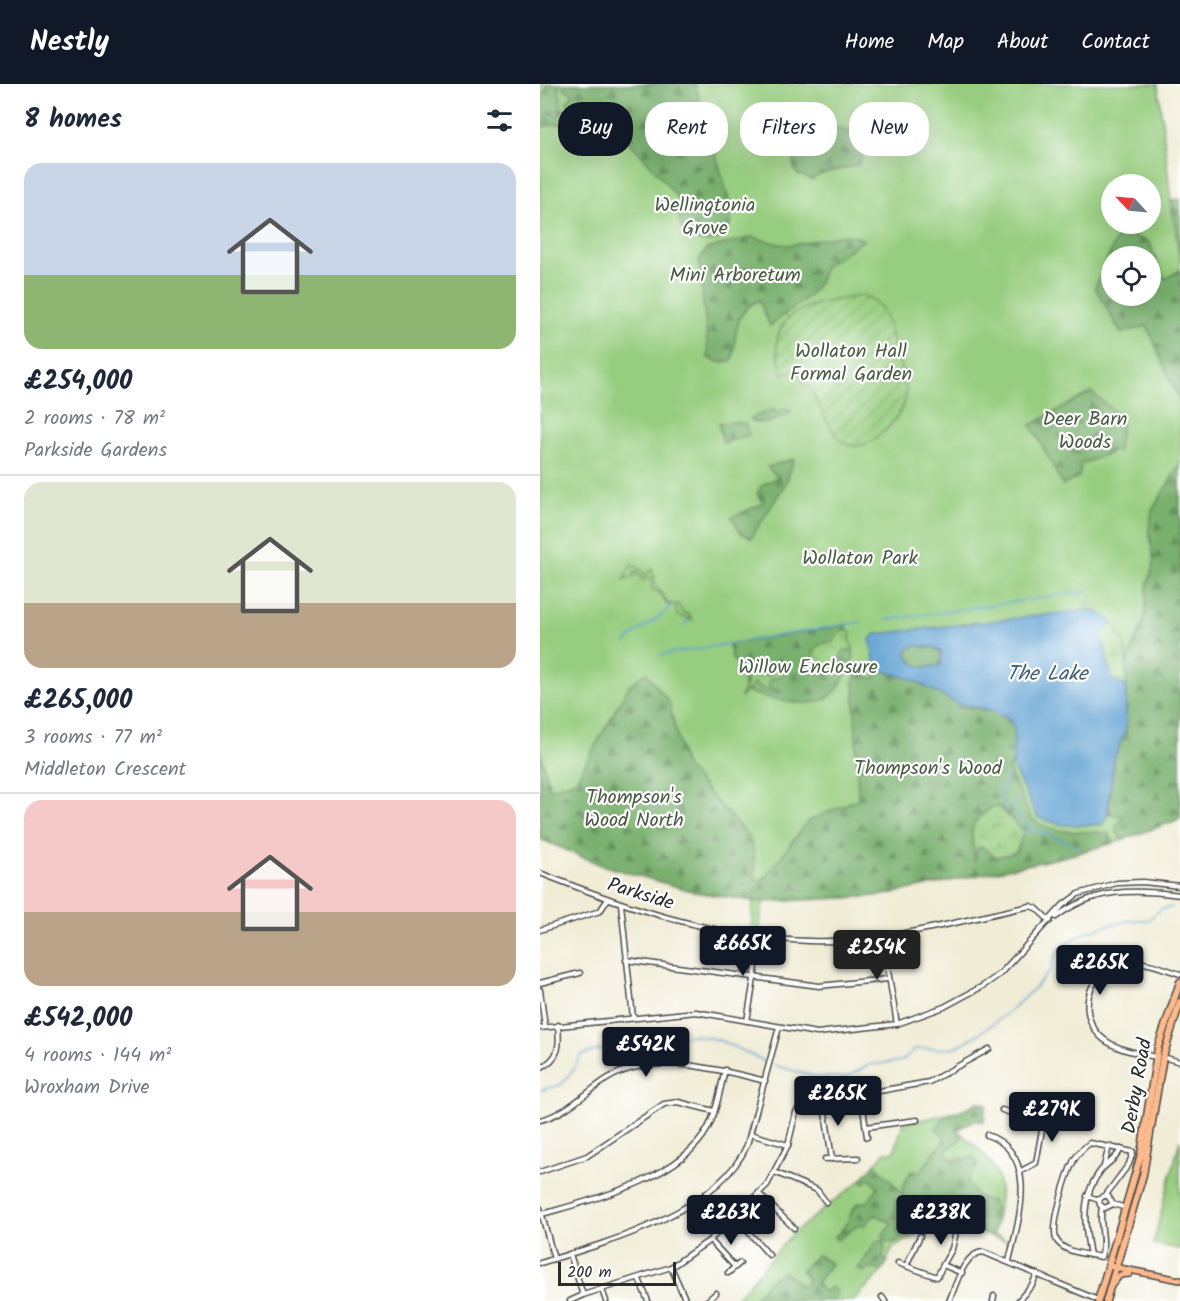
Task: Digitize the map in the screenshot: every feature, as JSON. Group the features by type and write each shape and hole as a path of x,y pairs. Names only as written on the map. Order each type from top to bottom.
{"highway":[{"name":"Derby Road","path":"1098,1301 1141,1154 1160,1057 1180,982"},
{"name":"Derby Road","path":"1106,1301 1147,1157 1160,1057 1180,1002"}],"main road":[{"path":"1110,1262 1117,1268 1180,1280"},
{"path":"1111,1286 1122,1274 1137,1273"}],"street":[{"name":"Parkside","path":"540,873 608,900 690,924 761,937 810,941 882,935 958,923 1030,906 1036,908 1050,921"},
{"path":"1111,884 1113,892"},
{"path":"540,990 543,1027 696,1012 779,1027 830,1033 897,1024 944,1007 1000,974 1063,905 1078,894 1111,884 1180,886"},
{"path":"1165,893 1166,884"},
{"path":"1050,921 1086,898 1113,892 1180,895"},
{"path":"540,930 600,911 608,900"},
{"path":"621,904 633,1018"},
{"path":"882,935 897,1024"},
{"path":"747,1021 761,937"},
{"path":"626,960 819,986 888,979"},
{"path":"1180,974 1140,962 1117,964 1099,976 1089,996 1090,1021 1101,1037 1121,1048 1180,1062"},
{"path":"540,982 580,973"},
{"path":"540,1068 558,1052 561,1045 558,1025"},
{"path":"540,1263 654,1225 693,1203 735,1166 744,1153 779,1027"},
{"path":"570,1301 670,1267 710,1240 759,1194 788,1145 799,1108 806,1103 934,1081 989,1049"},
{"path":"982,1053 985,1059"},
{"path":"540,1120 582,1099 609,1077 635,1069 674,1065 725,1070 765,1081"},
{"path":"542,1214 609,1195 658,1173 695,1145 708,1128 725,1070"},
{"path":"861,1093 867,1137"},
{"path":"823,1099 832,1159"},
{"path":"540,1172 586,1156 664,1104 678,1102 714,1110"},
{"path":"1002,1110 1028,1122 1040,1124 1042,1136 1035,1165 1019,1172"},
{"path":"866,1127 900,1125 916,1120"},
{"path":"750,1134 788,1145"},
{"path":"987,1135 1008,1149 1019,1172 1022,1202 1009,1262"},
{"path":"1110,1262 1101,1257 1063,1247 1055,1238 1054,1223 1073,1163 1079,1153 1090,1143 1141,1154"},
{"path":"1090,1255 1084,1228 1088,1196 1104,1168 1109,1146"},
{"path":"1104,1168 1119,1155 1121,1149"},
{"path":"1099,1200 1105,1196 1129,1164 1133,1152"},
{"path":"825,1159 858,1158"},
{"path":"774,1172 817,1190 826,1202"},
{"path":"759,1194 794,1228"},
{"path":"1088,1196 1099,1200 1102,1207 1100,1222 1104,1246 1101,1257"},
{"path":"1105,1196 1111,1198 1113,1204"},
{"path":"1113,1204 1126,1208"},
{"path":"1102,1207 1110,1208 1113,1204"},
{"path":"540,1208 554,1259"},
{"path":"735,1217 769,1255"},
{"path":"934,1284 957,1235"},
{"path":"906,1266 918,1238"},
{"path":"710,1240 735,1267"},
{"path":"949,1301 968,1260 977,1253 986,1252 1098,1301"},
{"path":"570,1254 583,1295"},
{"path":"729,1273 740,1263"},
{"path":"898,1263 937,1277"},
{"path":"943,1265 962,1273"},
{"path":"670,1267 686,1301"},
{"path":"1018,1301 1032,1285 1037,1274"},
{"path":"639,1279 648,1301"},
{"path":"602,1290 606,1301"},
{"path":"707,1301 712,1294"}],"green space":[{"name":"Wollaton Park","path":"540,84 1158,84 1171,200 1180,199 1180,819 1116,842 1059,858 879,896 763,902 759,933 751,931 753,901 695,892 540,839"},
{"name":"Wellingtonia Grove","path":"548,84 695,84 700,102 645,102 645,156 716,156 731,207 731,223 725,234 715,240 704,242 693,239 684,231 679,219 681,203 633,146 633,102 558,102 558,124 540,127 540,103"},
{"path":"559,84 564,84 564,89 573,93 567,102 560,102"},
{"path":"554,110 558,112 558,115 549,113"},
{"path":"837,128 849,131 849,156 862,156 858,165 821,174 812,180 797,174 793,156 837,156"},
{"path":"1180,199 1180,261 1171,201"},
{"path":"1119,234 1128,234 1149,242 1151,246 1113,246"},
{"name":"Mini Arboretum","path":"838,236 864,240 824,266 818,284 804,300 770,326 759,300 750,305 737,326 732,361 718,362 708,358 699,260 707,249 752,237 789,245"},
{"path":"1161,270 1165,279 1180,270 1180,403 1147,326 1121,333 1106,306 1161,306"},
{"path":"1101,274 1101,298 1095,287"},
{"name":"Wollaton Hall Formal Garden","path":"861,296 876,302 885,314 894,345 899,349 897,354 906,395 904,404 892,424 874,440 853,446 844,443 835,434 811,388 804,386 801,374 805,371 804,366 783,374 777,344 780,330 797,312 808,306"},
{"name":"Deer Barn Woods","path":"1091,392 1122,417 1118,450 1081,464 1079,477 1063,485 1031,425"},
{"path":"788,408 791,412 766,423 750,419 774,409 775,412"},
{"path":"732,422 746,424 749,435 723,443 719,424"},
{"path":"794,459 786,483 751,538 740,532 732,517 764,503 757,494 761,486 778,477 767,467"},
{"path":"1180,463 1180,819 1122,840 1115,829 1123,816 1108,814 1114,758 1126,730 1127,662 1145,617 1147,587 1154,562 1149,529 1152,511"},
{"path":"631,565 637,567 638,571 641,569 645,576 652,569 656,586 668,603 678,604 683,613 688,614 692,620 677,615 676,608 667,605 661,594 652,589 652,578 644,580 634,572 634,578 624,579"},
{"path":"1113,622 1124,644 1126,686 1112,680 1102,634"},
{"name":"Willow Enclosure","path":"846,625 854,657 836,691 824,700 813,703 790,702 745,691 740,667 732,659 729,644"},
{"path":"847,630 851,633 850,642 854,649 843,651 838,662 828,666 822,675 815,668 814,651 821,644 834,642 838,634"},
{"path":"910,647 933,647 941,652 941,665 925,667 909,659 906,654"},
{"path":"777,668 786,668 779,676 769,680 768,687 778,692 765,690 754,683 740,698 747,683 744,683 747,676 759,671 768,676"},
{"path":"881,670 900,675 963,706 1006,717 1013,726 1016,738 1015,753 1009,770 1031,818 1039,824 1057,830 1108,833 1114,843 1059,858 879,896 762,902 695,892 601,865 540,839 540,750 550,789 576,780 629,686 646,672 669,702 684,765 749,837 754,852 755,880 763,880 808,821 858,799 854,679 857,672 874,679","holes":["994,806 1001,808 1024,832 1016,852 997,857 982,847 977,848 975,860 972,829 985,812"]},
{"path":"994,806 1000,808 1024,832 1016,852 997,857 982,847 977,848 975,861 972,829 978,818"},
{"path":"978,1102 987,1105 973,1120 957,1130 992,1164 1000,1186 998,1215 993,1234 1010,1242 953,1226 940,1232 923,1231 893,1248 880,1274 853,1301 734,1301 792,1234 861,1180 885,1152 894,1152 903,1124 961,1111"},
{"path":"978,1102 986,1104 984,1122 974,1120 957,1130 961,1134 961,1140 945,1151 953,1160 974,1157 978,1165 967,1181 976,1195 992,1201 998,1215 993,1235 952,1224 910,1207 908,1213 915,1219 938,1224 934,1227 902,1223 905,1235 894,1243 885,1241 883,1235 892,1223 875,1215 863,1226 859,1225 837,1240 834,1237 845,1226 855,1206 868,1202 878,1187 870,1178 864,1183 861,1180 875,1164 903,1194 903,1187 910,1172 921,1171 945,1138 936,1129 945,1115 961,1111"},
{"path":"1180,1140 1180,1249 1153,1244"},
{"path":"878,1240 883,1241 885,1251 882,1257 888,1261 882,1271 870,1268 863,1272 858,1269"},
{"path":"817,1255 831,1264 816,1284 825,1292 831,1287 837,1292 832,1301 752,1301 769,1280 784,1272 803,1287 808,1280 801,1270"}],"water":[{"name":"The Lake","path":"1087,610 1096,611 1113,622 1102,634 1112,680 1126,686 1126,730 1114,758 1107,817 1102,825 1064,825 1038,818 1013,768 1014,729 1010,720 987,709 958,704 911,679 881,670 875,665 870,638 876,634","holes":["910,647 933,647 941,652 941,665 921,667 913,663 906,654"]}],"waterway":[{"path":"886,620 1089,591"},
{"path":"1087,610 1089,602"},
{"path":"628,641 626,643 632,637 637,632 660,617 671,605"},
{"path":"685,625 688,620"},
{"path":"660,655 861,622"},
{"path":"1005,812 1001,792 1008,775"},
{"path":"1020,799 1013,805 1024,823 1041,833 1079,848"},
{"path":"1024,832 1032,831"},
{"path":"773,1065 817,1077 847,1077 869,1065 902,1061 914,1050 960,1045 997,1021 1031,991 1051,970 1054,958 1062,948 1074,939 1105,926 1148,920 1161,909 1172,907"},
{"path":"540,1090 561,1085 574,1069 581,1055 634,1041 694,1035 719,1040 766,1062"}],"park label":[{"name":"Thompson's Wood","path":"928,767"},
{"name":"Thompson's Wood North","path":"634,808"}]}
